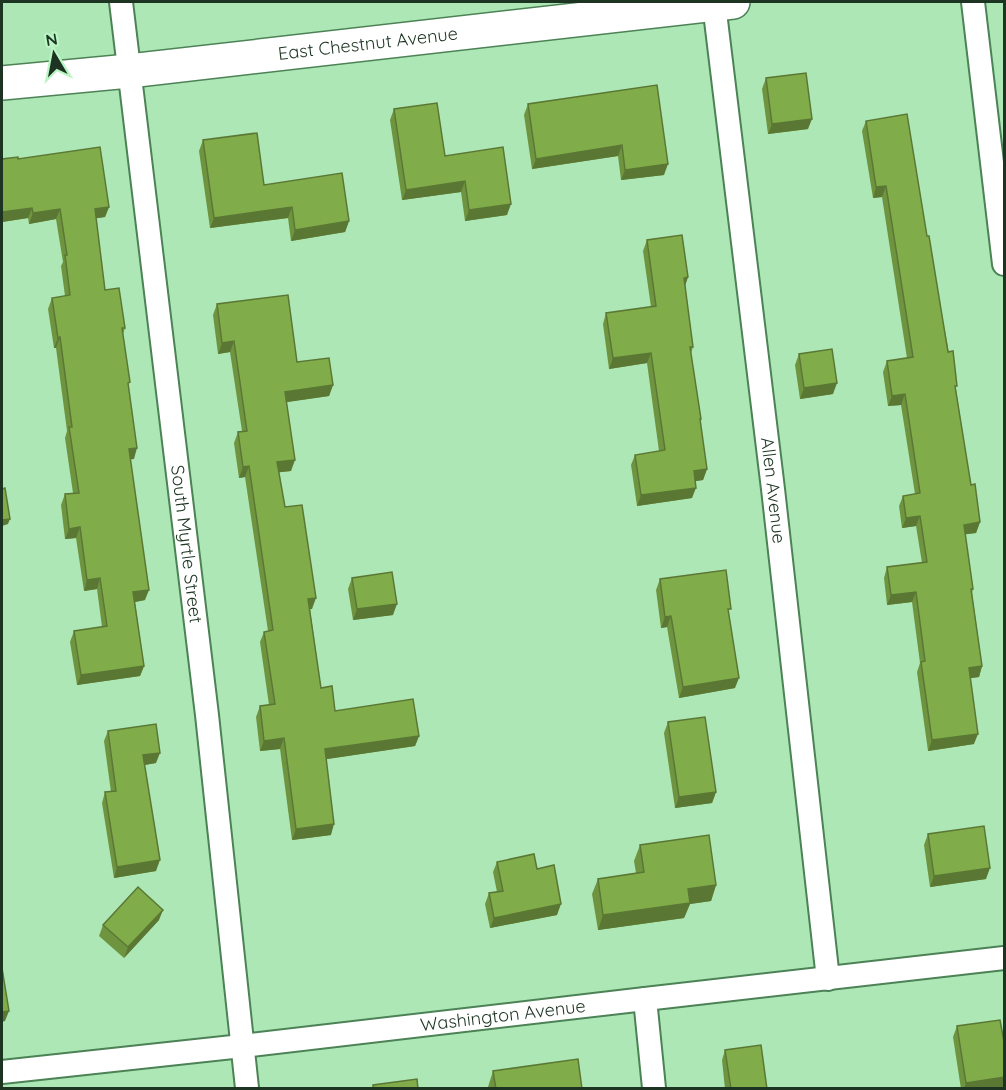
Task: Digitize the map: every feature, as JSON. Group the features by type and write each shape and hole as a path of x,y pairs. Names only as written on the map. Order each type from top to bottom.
{"street":[{"name":"South Myrtle Street","path":"121,2 207,715 247,1089"},
{"path":"973,2 1005,264"},
{"name":"East Chestnut Avenue","path":"2,83 723,3"},
{"name":"Allen Avenue","path":"723,3 773,489 828,979"},
{"name":"Washington Avenue","path":"2,1072 1005,958"},
{"path":"645,999 654,1089"}],"building":[{"path":"806,73 812,119 772,124 766,78"},
{"path":"657,85 668,164 625,170 622,145 536,159 528,104"},
{"path":"437,103 445,156 503,147 511,204 469,210 465,181 406,190 394,109"},
{"path":"907,114 948,352 953,351 957,386 955,386 971,485 975,484 980,522 964,525 982,666 969,668 978,734 932,740 921,662 925,661 916,592 891,595 887,567 927,562 920,516 906,518 903,496 920,493 905,394 892,396 887,361 913,357 886,186 876,187 866,121"},
{"path":"257,133 264,185 342,173 349,221 295,230 292,207 214,218 203,140"},
{"path":"100,147 109,207 95,209 105,290 119,288 125,328 122,328 137,448 129,449 149,590 133,592 144,666 81,675 74,631 107,626 100,578 87,580 80,527 69,529 65,494 79,493 69,427 72,427 60,337 58,338 52,298 70,295 60,209 33,213 32,208 2,212 2,159 18,157 18,159"},
{"path":"682,235 688,277 684,278 693,347 690,347 707,469 694,471 696,488 641,495 635,455 665,450 651,353 613,358 606,313 656,306 647,240"},
{"path":"288,295 297,362 329,358 333,385 285,392 295,460 277,462 285,507 302,505 316,598 308,599 321,688 332,686 335,711 413,699 419,736 325,749 334,824 296,829 284,738 264,741 260,706 275,704 264,632 273,630 249,466 243,467 238,432 247,431 234,341 222,343 217,304"},
{"path":"832,349 837,383 804,388 799,354"},
{"path":"5,488 10,519 2,520 2,489"},
{"path":"726,570 731,609 728,609 739,678 683,687 671,616 665,617 660,579"},
{"path":"392,572 397,604 357,609 352,578"},
{"path":"705,717 716,792 679,797 668,722"},
{"path":"156,724 160,753 143,755 160,860 117,867 105,792 116,791 108,731"},
{"path":"984,826 990,868 934,876 928,834"},
{"path":"709,835 716,885 688,889 690,903 603,915 598,879 644,872 640,845"},
{"path":"534,854 537,869 554,865 561,904 494,918 489,893 503,891 497,862"},
{"path":"138,887 163,910 128,947 103,925"},
{"path":"2,968 9,1011 2,1012"},
{"path":"1000,1020 1005,1047 1005,1077 966,1083 957,1026"},
{"path":"761,1045 767,1089 731,1089 725,1050"},
{"path":"578,1059 582,1089 496,1089 493,1071"},
{"path":"417,1079 418,1089 373,1089 373,1085"}]}
